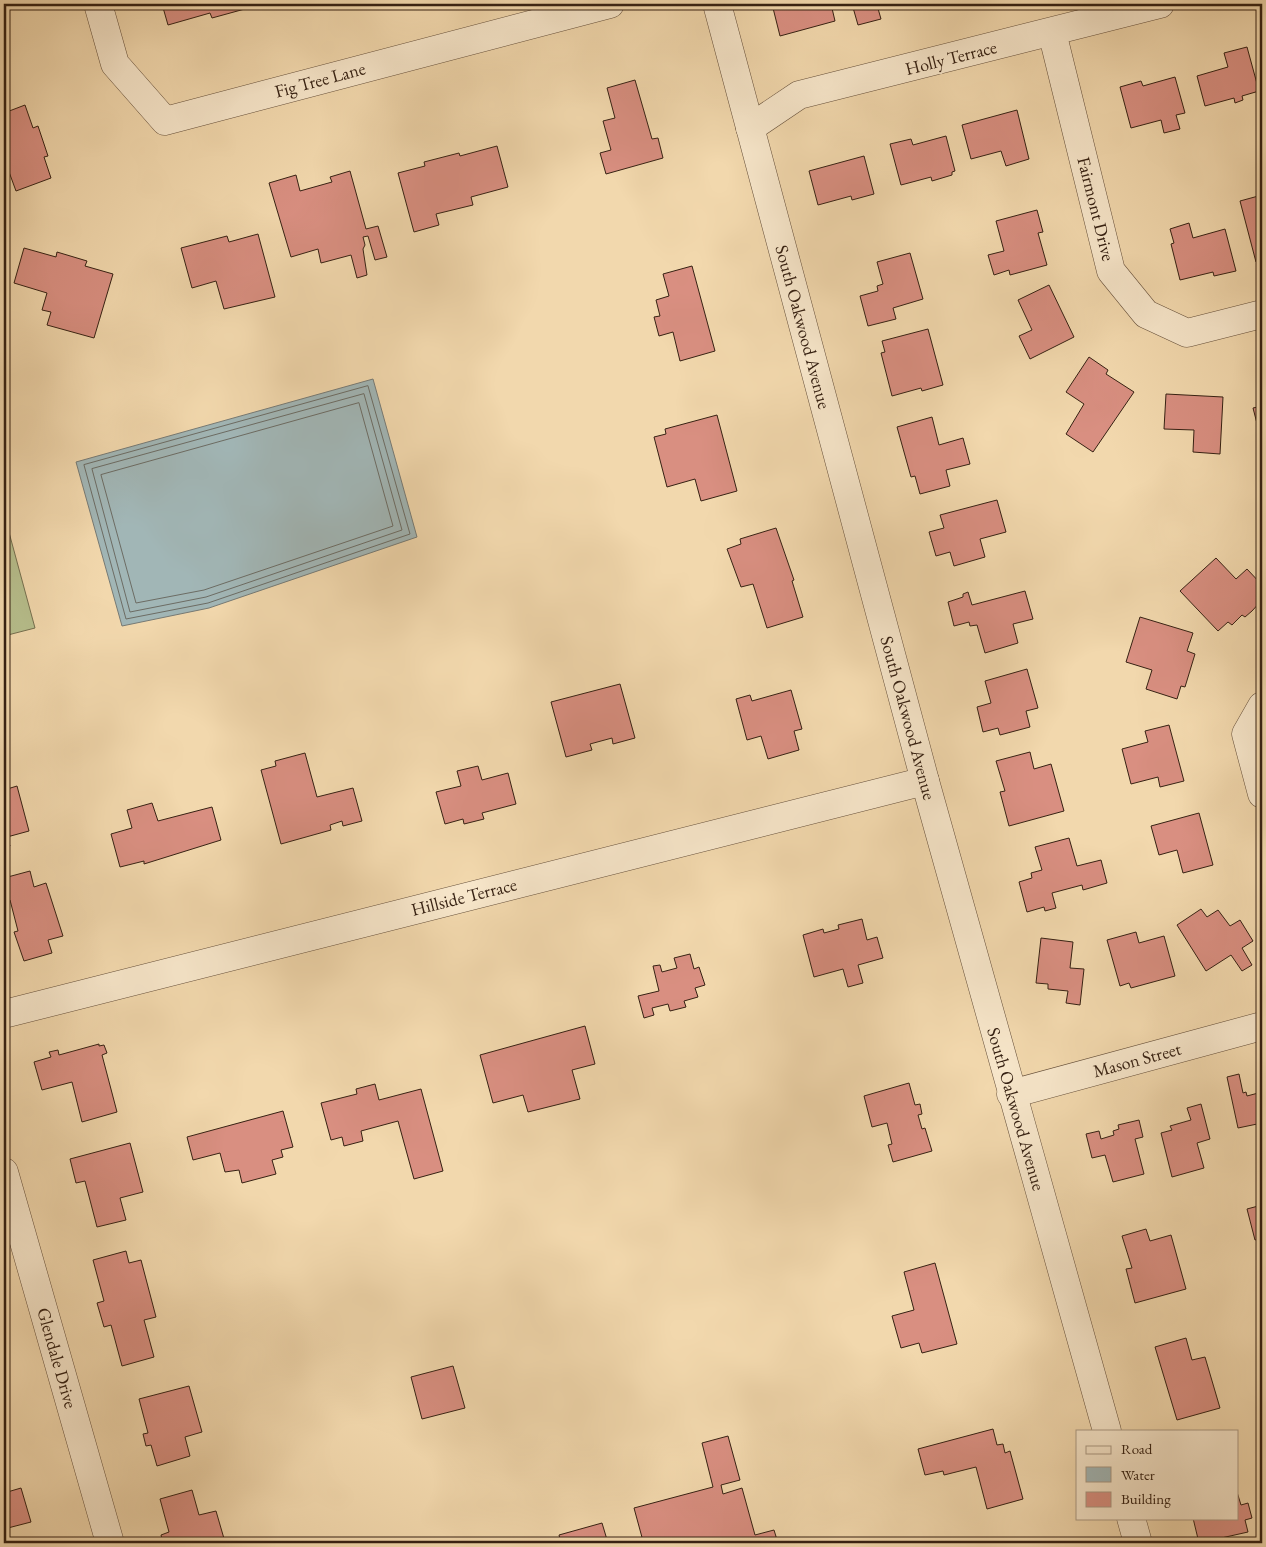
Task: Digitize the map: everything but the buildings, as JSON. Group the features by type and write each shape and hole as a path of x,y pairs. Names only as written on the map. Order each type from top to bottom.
{"street":[{"name":"Fig Tree Lane","path":"98,4 115,64 166,121 610,4"},
{"name":"South Oakwood Avenue","path":"717,4 925,781 1106,1430"},
{"name":"Holly Terrace","path":"750,128 800,95 1160,4"},
{"name":"Fairmont Drive","path":"1052,32 1111,271 1146,314 1187,333 1262,314"},
{"path":"1262,706 1246,734 1262,794"},
{"name":"Hillside Terrace","path":"4,1014 925,781"},
{"name":"Mason Street","path":"1011,1094 1262,1026"},
{"name":"Glendale Drive","path":"4,1172 110,1543"},
{"path":"1132,1520 1138,1543"}],"green space":[{"path":"4,514 35,628 4,636"}],"water":[{"path":"373,379 417,537 209,608 122,626 76,462"}]}
